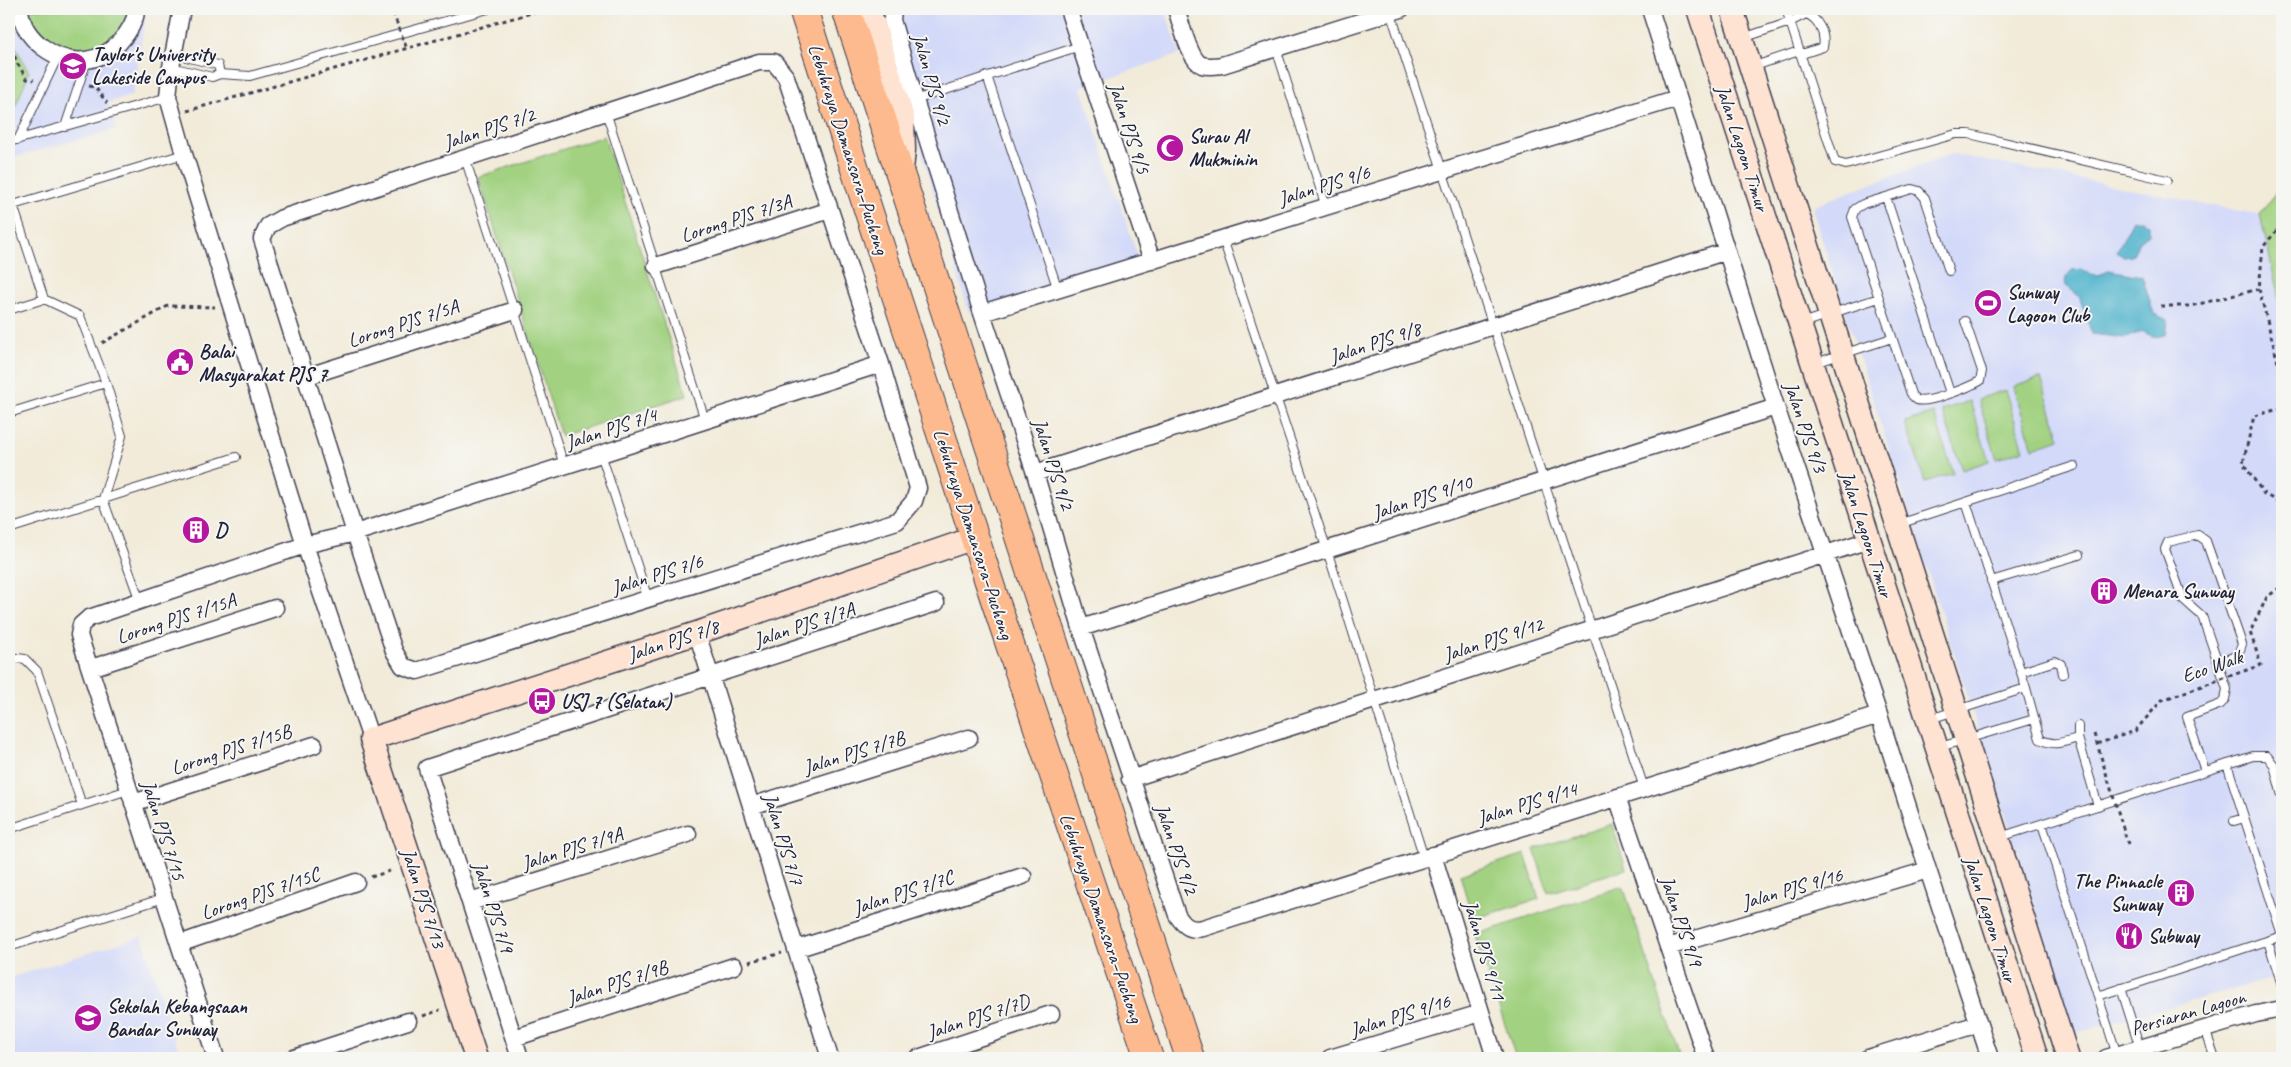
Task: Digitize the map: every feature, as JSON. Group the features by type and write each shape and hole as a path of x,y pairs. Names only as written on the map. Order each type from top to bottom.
{"highway":[{"name":"Lebuhraya Damansara–Puchong","path":"803,9 974,538 1150,1058"},
{"name":"Lebuhraya Damansara–Puchong","path":"846,9 1190,1058"}],"main road":[{"path":"869,9 902,118 904,150 901,178"},
{"name":"Jalan Lagoon Timur","path":"1698,9 2036,1058"},
{"name":"Jalan Lagoon Timur","path":"1732,9 2068,1058"},
{"name":"Jalan PJS 7/8","path":"371,739 697,633 974,538"},
{"name":"Jalan PJS 7/13","path":"371,739 476,1058"},
{"path":"1968,848 1998,838"}],"street":[{"path":"20,9 28,31 40,46 58,56 87,60 107,52 120,43 130,30 136,9"},
{"path":"182,9 168,97 305,545 371,739"},
{"name":"Jalan PJS 9/2","path":"893,9 892,20 915,100 1035,473 1081,628 1177,915 1188,928"},
{"name":"Jalan PJS 9/5","path":"1068,9 1152,261"},
{"path":"1176,9 1193,58 1200,65 1211,67 1394,10"},
{"name":"Jalan PJS 9/3","path":"1650,9 1776,407 1880,714 1928,870 1990,1058"},
{"name":"Jalan PJS 7/2","path":"354,533 262,239 268,226 282,218 759,62 774,62 786,77 881,364"},
{"name":"Jalan PJS 9/6","path":"982,313 1678,98"},
{"name":"Lorong PJS 7/3A","path":"656,266 830,210"},
{"name":"Jalan PJS 9/8","path":"1035,473 1727,251"},
{"name":"Lorong PJS 7/5A","path":"305,377 514,310"},
{"name":"Jalan PJS 7/4","path":"354,533 881,364"},
{"name":"Jalan PJS 7/6","path":"354,533 394,651 403,666 417,671 897,521 914,501 918,488 881,364"},
{"name":"Jalan PJS 9/10","path":"1081,628 1776,407"},
{"path":"140,601 305,545 354,533"},
{"name":"Jalan PJS 9/12","path":"1130,778 1869,540"},
{"name":"Jalan PJS 7/15","path":"140,601 89,618 81,625 80,636 216,1058"},
{"name":"Jalan PJS 7/7A","path":"427,768 936,603"},
{"name":"Lorong PJS 7/15A","path":"90,668 275,608"},
{"name":"Jalan PJS 7/7","path":"697,633 830,1058"},
{"name":"Jalan PJS 9/14","path":"1188,928 1196,930 1203,928 1880,714"},
{"name":"Jalan PJS 7/7B","path":"752,806 968,738"},
{"name":"Lorong PJS 7/15B","path":"130,796 314,745"},
{"name":"Jalan PJS 7/9","path":"427,768 520,1058"},
{"name":"Jalan PJS 9/9","path":"1617,797 1706,1058"},
{"name":"Jalan PJS 7/9A","path":"470,902 688,834"},
{"name":"Jalan PJS 9/11","path":"1428,856 1482,1013 1495,1058"},
{"name":"Jalan PJS 9/16","path":"1668,947 1928,870"},
{"name":"Jalan PJS 7/7C","path":"796,948 1023,876"},
{"name":"Lorong PJS 7/15C","path":"179,944 356,882"},
{"name":"Jalan PJS 7/9B","path":"514,1038 734,966"},
{"name":"Persiaran Lagoon","path":"2112,1057 2256,1014 2282,1009"},
{"name":"Jalan PJS 9/16","path":"1330,1058 1482,1013"},
{"name":"Jalan PJS 7/7D","path":"918,1058 1051,1014"},
{"path":"294,1058 408,1020"},
{"path":"1868,1058 1978,1024"}],"lane":[{"path":"173,60 212,77 220,74 250,76 488,9"},
{"path":"1786,9 1835,162 1846,164 1956,134 1969,134 2167,180"},
{"path":"1394,10 1442,171 1644,788"},
{"path":"1741,38 1790,22 1806,14 1814,17 1818,22 1823,47 1805,53 1799,51 1750,67"},
{"path":"915,100 1080,46"},
{"path":"1276,48 1326,207"},
{"path":"18,140 58,56"},
{"path":"65,127 87,60"},
{"path":"173,60 218,65 220,74"},
{"path":"987,76 1058,290"},
{"path":"9,142 168,97"},
{"path":"606,112 705,420"},
{"path":"44,299 13,205 184,154"},
{"path":"466,158 564,465"},
{"path":"1948,271 1924,198 1919,191 1912,189 1863,204 1855,209 1852,217 1911,394 1916,400 1924,400 1950,393 1980,381 1982,371 1965,321"},
{"path":"1886,197 1950,393"},
{"path":"1223,239 1327,550 1374,700 1428,856"},
{"path":"1800,324 1879,298"},
{"path":"9,310 44,299 80,316 106,383 122,436 103,499 140,601"},
{"path":"1812,364 1892,338"},
{"path":"9,413 106,383"},
{"path":"601,454 648,599"},
{"path":"9,529 236,457"},
{"path":"1897,525 2074,466"},
{"path":"1966,502 2026,688 2040,739 2049,744 2058,744 2078,738"},
{"path":"2205,771 2187,717 2214,708 2225,699 2227,689 2202,616 2183,599 2179,591 2165,549 2168,542 2198,535 2206,541 2242,644 2240,652 2234,657 2218,662"},
{"path":"1992,581 2079,555"},
{"path":"9,657 25,659 37,671 82,806"},
{"path":"2020,672 2055,661 2060,664 2063,674"},
{"path":"1926,720 2026,688"},
{"path":"1936,748 2034,719"},
{"path":"2078,726 2078,738 2098,806"},
{"path":"1998,838 2253,756 2267,756 2274,765 2282,796"},
{"path":"2098,996 2282,936 2227,764"},
{"path":"9,829 82,806 130,796"},
{"path":"2234,821 2244,818"},
{"path":"2042,824 2098,996 2112,1057"},
{"path":"9,947 164,898"},
{"path":"2268,941 2282,985"},
{"path":"2121,988 2140,1048"},
{"path":"2205,1029 2215,1058"}],"path":[{"path":"188,110 212,105 545,9"},
{"path":"393,13 406,49"},
{"path":"2282,224 2263,247 2259,289 2282,378"},
{"path":"2161,306 2190,306 2259,289"},
{"path":"92,348 168,306 231,307"},
{"path":"2282,408 2254,416 2243,463 2264,494 2282,504"},
{"name":"Eco Walk","path":"2097,744 2135,732 2162,700 2261,665 2250,632 2267,597 2282,586"},
{"path":"2094,734 2128,844"},
{"path":"356,882 413,863"},
{"path":"734,966 796,948"},
{"path":"408,1020 459,1004"}],"shaded area":[{"name":"Taylor's University Lakeside Campus","path":"9,9 147,9 132,95 107,103 113,113 116,129 9,159"},
{"path":"909,9 1165,9 1180,54 1081,87 1139,260 969,313 882,17"},
{"path":"1952,154 2260,215 2282,183 2282,976 2075,1033 1812,208 1830,199"},
{"name":"Sekolah Kebangsaan Bandar Sunway","path":"142,936 181,1058 9,1058 9,978"}],"green space":[{"path":"30,9 134,9 110,49 75,59 33,31"},
{"path":"9,26 15,46 29,72 9,123"},
{"path":"604,136 687,395 561,436 478,177"},
{"path":"2282,183 2282,312 2260,215"},
{"path":"2041,378 2060,439 2033,448 2013,387"},
{"path":"2005,390 2024,450 1997,459 1978,399"},
{"path":"1970,401 1989,461 1962,470 1942,410"},
{"path":"1934,413 1953,473 1925,482 1905,422"},
{"path":"1612,824 1626,869 1548,893 1534,849"},
{"path":"1525,854 1539,899 1473,919 1460,875"},
{"path":"1623,886 1680,1058 1516,1058 1475,935"}],"water":[{"path":"2133,220 2142,220 2149,225 2149,234 2140,241 2132,256 2123,257 2117,251"},
{"path":"2081,269 2095,275 2108,270 2142,276 2154,314 2168,320 2166,334 2154,336 2142,331 2126,338 2092,334 2079,296 2065,285 2066,277 2072,270"}],"place":[{"name":"Taylor's University Lakeside Campus","path":"73,66"},
{"name":"Surau Al Mukminin","path":"1170,148"},
{"name":"Sunway Lagoon Club","path":"1988,303"},
{"name":"Balai Masyarakat PJS 7","path":"180,362"},
{"name":"D","path":"196,530"},
{"name":"Menara Sunway","path":"2104,591"},
{"name":"USJ 7 (Selatan)","path":"542,701"},
{"name":"The Pinnacle Sunway","path":"2181,893"},
{"name":"Subway","path":"2129,936"},
{"name":"Sekolah Kebangsaan Bandar Sunway","path":"88,1018"}]}
